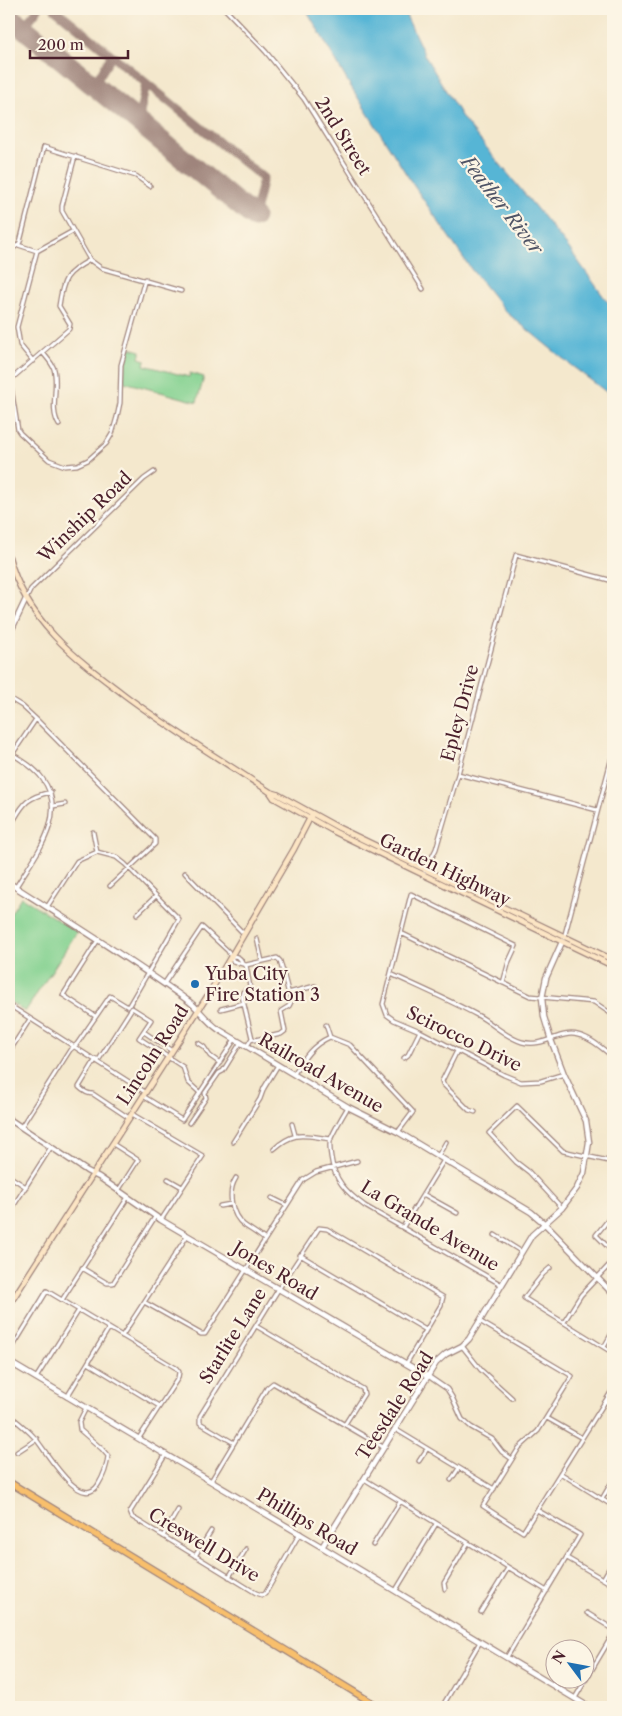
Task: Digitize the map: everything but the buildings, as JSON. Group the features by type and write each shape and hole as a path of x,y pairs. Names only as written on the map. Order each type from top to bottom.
{"highway":[{"path":"9,1482 379,1707"}],"main road":[{"name":"Garden Highway","path":"9,558 14,574 26,599 50,632 77,659 171,728 270,792 274,798 564,940 613,966"},
{"name":"Lincoln Road","path":"9,1305 232,956 311,816"},
{"name":"Garden Highway","path":"564,940 613,960"}],"street":[{"name":"2nd Street","path":"225,9 266,52 304,98 423,289"},
{"path":"9,252 18,245 44,147 136,176 150,186"},
{"path":"75,156 62,206 63,214 90,260 101,268 145,279 181,291"},
{"path":"33,361 20,345 18,327 37,251 73,230"},
{"path":"18,245 37,251"},
{"path":"90,260 72,270 65,279 59,306 70,326 68,331 9,381 18,430 49,460 65,466 77,465 88,460 106,444 112,434 120,403 121,365 145,279"},
{"path":"43,353 52,363 55,372 55,417 59,425"},
{"name":"Winship Road","path":"9,636 31,589 144,479 154,472"},
{"name":"Epley Drive","path":"424,872 436,849 458,774 516,555 613,581"},
{"path":"9,698 22,706 36,719 155,839 155,844 110,886"},
{"path":"9,759 10,753 36,719"},
{"path":"10,753 33,768 42,778 51,792 53,806 51,824 47,835 16,887"},
{"path":"564,940 613,753"},
{"path":"458,774 597,810"},
{"path":"9,828 27,800 51,792"},
{"path":"53,806 66,804"},
{"path":"93,832 97,852"},
{"path":"21,1127 70,1050 110,996 128,1007 179,919 116,857 97,852 77,861 47,907"},
{"path":"185,873 244,934"},
{"name":"Railroad Avenue","path":"9,883 164,984 190,1002 212,1024 235,1039 348,1107 398,1132 531,1212 613,1294"},
{"name":"Scirocco Drive","path":"503,983 509,961 516,946 411,894 383,1004 387,1015 521,1082 541,1081 564,1074"},
{"path":"137,914 156,896"},
{"path":"164,984 202,927 232,956 241,959 245,964 250,988 242,994 254,1039"},
{"path":"401,933 530,996 594,1002 613,1015"},
{"path":"257,939 262,961"},
{"path":"96,1016 63,995 98,940"},
{"name":"Teesdale Road","path":"322,1547 436,1363 446,1354 462,1346 481,1322 532,1235 562,1208 577,1188 584,1174 589,1142 586,1120 564,1074 551,1040 544,1017 542,998 546,978 564,940"},
{"path":"245,964 274,958 279,959 290,1004 281,1011 284,1033 254,1039 249,1047"},
{"path":"391,974 478,1015 522,1042 536,1044 567,1034 578,1035 591,1041 613,1057"},
{"path":"288,993 315,986"},
{"path":"221,1009 244,1003"},
{"path":"9,1005 97,1060 182,1120 235,1039"},
{"path":"161,1220 203,1156 79,1087 132,1008 151,1020 139,1038 183,1067 188,1082 200,1093"},
{"path":"9,1052 30,1019"},
{"path":"326,1025 330,1037"},
{"path":"144,1032 172,1051"},
{"path":"404,1058 408,1055 420,1032"},
{"path":"294,1074 306,1055 319,1042 330,1037 350,1045 413,1112 398,1132"},
{"path":"189,1123 206,1098 206,1092 219,1073 224,1071 241,1042"},
{"path":"198,1043 220,1063"},
{"path":"458,1051 442,1081 469,1110 475,1112"},
{"path":"233,1142 260,1099 278,1064"},
{"path":"613,1081 611,1084 613,1088"},
{"path":"562,1208 490,1133 517,1106 563,1150 613,1162"},
{"name":"La Grande Avenue","path":"348,1107 331,1139 332,1168 338,1181 348,1194 365,1206 502,1285"},
{"name":"Jones Road","path":"9,1119 128,1197 155,1217 427,1376 446,1389 452,1397 462,1419 471,1427 492,1439 502,1452 512,1459"},
{"path":"292,1124 295,1135"},
{"path":"274,1149 283,1141 295,1135 331,1139"},
{"path":"438,1157 446,1142"},
{"path":"113,1144 138,1160 118,1191"},
{"path":"9,1213 51,1147"},
{"path":"403,1227 444,1160"},
{"path":"144,1302 200,1334 205,1334 302,1180 307,1176 357,1161"},
{"path":"9,1176 26,1187"},
{"path":"236,1178 232,1189 232,1204 244,1225 264,1239"},
{"path":"168,1179 182,1187"},
{"path":"423,1194 457,1213"},
{"path":"62,1300 128,1197"},
{"path":"272,1198 286,1205"},
{"path":"220,1206 232,1204"},
{"path":"613,1214 596,1235 613,1252"},
{"path":"82,1268 107,1283 113,1283 155,1217"},
{"name":"Starlite Lane","path":"234,1443 200,1423 200,1416 300,1255 316,1231 321,1227 327,1228 442,1296 443,1302 426,1330"},
{"path":"495,1235 522,1252"},
{"path":"122,1336 186,1236"},
{"path":"300,1255 426,1330 406,1364"},
{"path":"564,1322 581,1295 613,1261"},
{"path":"550,1268 524,1298 613,1352"},
{"path":"9,1353 47,1291 176,1368 179,1372 178,1378 139,1438"},
{"path":"36,1378 79,1310"},
{"path":"481,1322 572,1376 547,1418 538,1431 519,1448 483,1506 523,1532 613,1389"},
{"path":"256,1326 363,1389 364,1394 345,1424"},
{"path":"67,1397 109,1328"},
{"path":"604,1347 613,1331"},
{"path":"462,1346 481,1370 512,1398"},
{"name":"Phillips Road","path":"9,1362 396,1590 589,1707"},
{"path":"88,1363 159,1406"},
{"path":"211,1481 267,1388 273,1383 383,1447"},
{"path":"606,1401 613,1405"},
{"path":"9,1415 22,1424 37,1439 59,1471 75,1488 83,1492 92,1490 101,1479 108,1456 80,1430 79,1422 86,1408"},
{"path":"547,1418 582,1438"},
{"path":"394,1429 494,1489"},
{"path":"17,1452 37,1439"},
{"path":"419,1462 427,1449"},
{"name":"Creswell Drive","path":"166,1454 130,1512 132,1518 256,1594 265,1594 300,1533"},
{"path":"451,1480 458,1468"},
{"path":"560,1473 613,1506"},
{"path":"364,1479 546,1592"},
{"path":"602,1499 613,1480"},
{"path":"373,1545 400,1502"},
{"path":"163,1536 178,1510"},
{"path":"507,1657 580,1535 537,1510"},
{"path":"396,1590 436,1524"},
{"path":"196,1556 211,1531"},
{"path":"444,1589 444,1584 468,1544"},
{"path":"229,1577 246,1549"},
{"path":"567,1558 613,1586"},
{"path":"603,1579 613,1562"},
{"path":"481,1612 508,1568"},
{"path":"587,1613 613,1629"},
{"path":"575,1698 613,1634"},
{"path":"442,1707 481,1641"}],"green space":[{"path":"130,348 141,351 139,358 145,360 144,365 189,377 190,373 204,377 197,402 124,382 124,372"},
{"path":"21,897 77,932 25,1012 9,1001 9,916"}],"water":[{"name":"Feather River","path":"306,9 403,9 425,56 463,119 568,247 613,307 613,397 506,312 471,269 412,183 348,82"}],"taxiway":[{"path":"23,28 38,9"},
{"path":"55,9 263,178 254,217"},
{"path":"94,85 112,55"},
{"path":"138,123 146,83"}],"runway":[{"path":"9,16 254,217"}],"place":[{"name":"Yuba City Fire Station 3","path":"195,984"}]}
